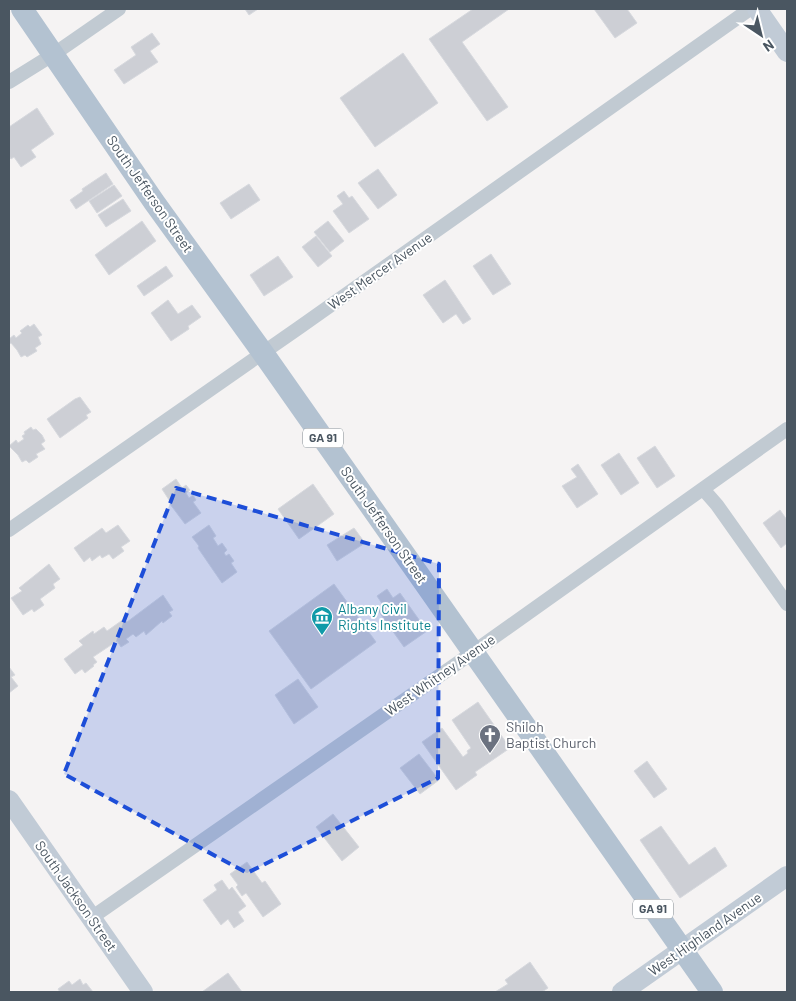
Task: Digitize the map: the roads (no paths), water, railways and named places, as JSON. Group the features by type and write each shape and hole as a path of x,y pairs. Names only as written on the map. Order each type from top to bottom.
{"main road":[{"name":"South Jefferson Street","path":"22,9 154,202 263,353 712,992"}],"street":[{"path":"9,82 54,54 119,9"},
{"name":"West Mercer Avenue","path":"9,530 750,9"},
{"path":"757,9 787,52"},
{"name":"West Whitney Avenue","path":"91,918 473,652 787,429"},
{"path":"703,489 717,505 787,604"},
{"name":"South Jackson Street","path":"9,800 143,992"},
{"name":"West Highland Avenue","path":"622,992 787,876"}],"place":[{"name":"Albany Civil Rights Institute","path":"322,636"},
{"name":"Shiloh Baptist Church","path":"490,754"}]}
